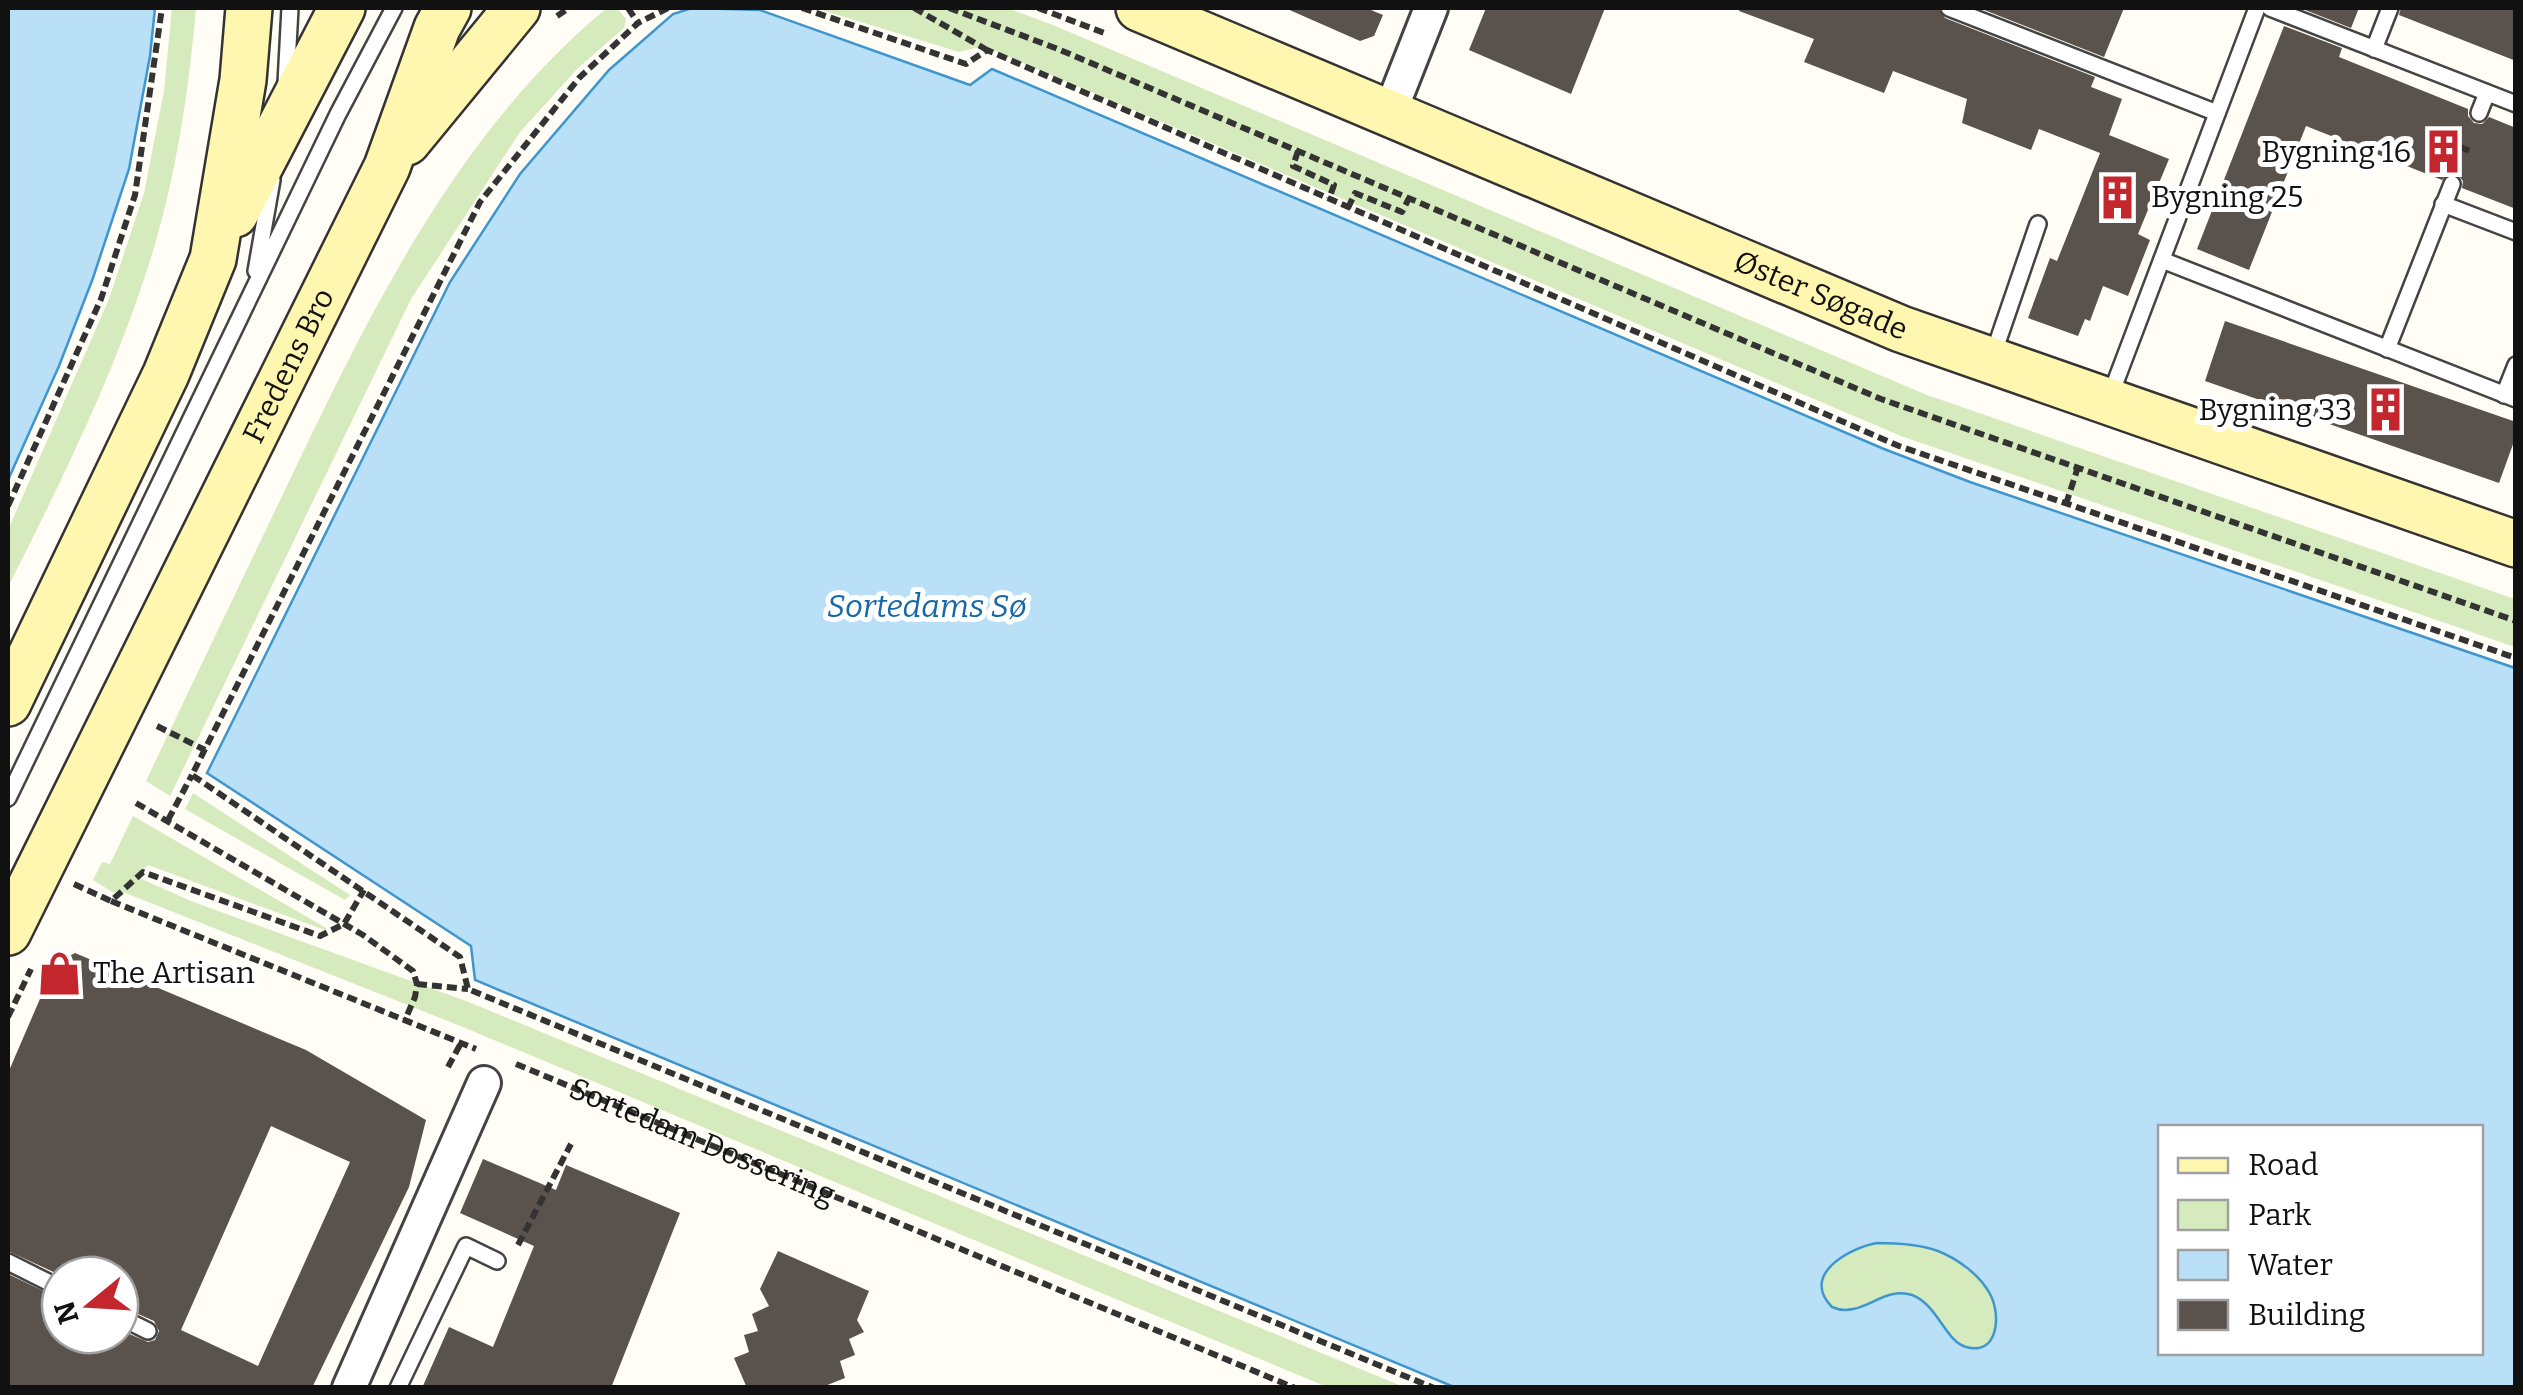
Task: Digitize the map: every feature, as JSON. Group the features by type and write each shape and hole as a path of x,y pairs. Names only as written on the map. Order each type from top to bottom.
{"street":[{"path":"213,259 244,80 250,8"},
{"path":"8,703 166,374 213,259 342,8"},
{"name":"Fredens Bro","path":"8,932 131,720 387,167 437,28 448,8"},
{"name":"Øster Søgade","path":"1139,8 1900,329 2516,544"},
{"path":"1390,112 1431,8"},
{"path":"387,167 536,13"},
{"path":"349,1388 484,1084"}],"lane":[{"path":"253,288 281,125 290,8"},
{"path":"8,798 253,288 394,8"},
{"path":"1948,8 2217,114"},
{"path":"2108,403 2258,8"},
{"path":"2270,8 2516,104"},
{"path":"2374,49 2390,8"},
{"path":"2479,113 2487,93"},
{"path":"2387,349 2452,184"},
{"path":"2443,204 2516,232"},
{"path":"1991,362 2038,224"},
{"path":"2162,260 2510,397 2516,365"},
{"path":"398,1388 466,1246 497,1261"},
{"path":"8,1262 40,1278"},
{"path":"140,1326 148,1330"}],"path":[{"path":"8,506 101,299 135,195 162,8"},
{"path":"536,13 569,8"},
{"path":"628,8 638,24"},
{"path":"168,820 480,202 578,78 638,24 668,8"},
{"path":"802,8 966,64 988,50"},
{"path":"914,8 988,50 1900,446 2516,658"},
{"path":"949,8 1058,49 1863,392 2516,621"},
{"path":"2460,147 2470,151"},
{"path":"1298,151 1293,166 1334,185 1329,199"},
{"path":"1348,208 1355,193 1402,212 1408,198"},
{"path":"2066,504 2077,470"},
{"path":"131,720 205,750"},
{"path":"192,774 460,957 468,989"},
{"path":"136,804 344,924 413,972 417,984 405,1020"},
{"path":"111,902 143,872 320,936 344,924 364,890"},
{"path":"73,883 111,902 478,1049"},
{"path":"417,984 468,989 1434,1388"},
{"path":"452,1061 461,1043"},
{"name":"Sortedam Dossering","path":"514,1063 1295,1388"},
{"path":"497,1261 520,1244 571,1144"}],"green space":[{"path":"172,8 196,8 178,145 155,246 99,397 8,587 8,530 109,299 144,193 164,91"},
{"path":"607,8 617,8 626,19 624,28 578,68 520,132 411,299 170,796 146,781 383,295 460,170 504,111 553,57"},
{"path":"815,8 1007,8 1053,25 1927,395 2515,599 2515,647 1901,436 983,46 959,52"},
{"path":"193,793 350,895 345,900 185,809"},
{"path":"133,816 326,928 148,865 135,876 191,901 466,1001 1404,1387 1327,1387 458,1025 118,890 114,893 93,880 102,862 110,864"},
{"path":"1892,1243 1945,1254 1979,1279 1996,1310 1995,1332 1988,1342 1979,1348 1960,1344 1927,1307 1908,1295 1883,1298 1844,1311 1833,1309 1821,1282 1833,1264 1860,1248"}],"water":[{"path":"8,8 155,8 129,169 59,366 8,480"},
{"name":"Sortedams Sø","path":"692,8 760,10 970,85 992,69 1884,449 2515,668 2515,1387 1454,1387 475,980 471,946 207,773 450,282 520,174 609,70 673,14","holes":["1908,1244 1946,1254 1968,1268 1986,1287 1996,1322 1985,1345 1977,1348 1959,1344 1928,1306 1912,1295 1891,1294 1853,1309 1832,1307 1822,1284 1832,1265 1866,1246"]}],"building":[{"path":"1285,8 1366,8 1383,15 1374,36 1360,41"},
{"path":"1486,8 1605,8 1571,94 1469,50"},
{"name":"Bygning 25","path":"1938,8 1945,18 2095,77 2091,87 2122,99 2109,135 2169,159 2138,234 2150,240 2128,296 2103,286 2090,321 2085,319 2078,336 2028,318 2050,258 2057,261 2100,153 2039,129 2031,150 1962,123 1967,99 1893,71 1884,93 1804,62 1814,39 1739,11"},
{"path":"1979,8 2124,8 2104,57"},
{"path":"2300,8 2359,8 2351,28"},
{"path":"2401,8 2516,8 2516,61 2399,15"},
{"name":"Bygning 16","path":"2284,26 2342,48 2339,57 2468,109 2474,123 2482,124 2489,117 2516,128 2516,209 2462,188 2463,181 2457,174 2449,173 2442,180 2306,126 2249,270 2197,249"},
{"name":"Bygning 33","path":"2225,321 2516,422 2516,436 2499,483 2205,381"},
{"path":"75,953 306,1050 426,1120 409,1187 312,1388 8,1388 8,1274 40,1289 40,1355 140,1355 140,1339 155,1340 159,1331 154,1321 140,1315 140,1255 40,1255 40,1266 8,1251 8,1073 55,964","holes":["271,1126 350,1162 258,1366 181,1330"]},
{"path":"483,1159 556,1190 566,1165 680,1213 611,1388 422,1388 449,1327 493,1347 534,1246 460,1213"},
{"path":"778,1251 869,1291 857,1320 864,1332 849,1339 855,1355 840,1361 845,1378 820,1388 747,1388 734,1358 749,1352 744,1335 758,1331 752,1314 769,1306 760,1289"}],"place":[{"name":"Bygning 16","path":"2444,152"},
{"name":"Bygning 25","path":"2118,197"},
{"name":"Bygning 33","path":"2385,410"},
{"name":"The Artisan","path":"60,973"}]}
